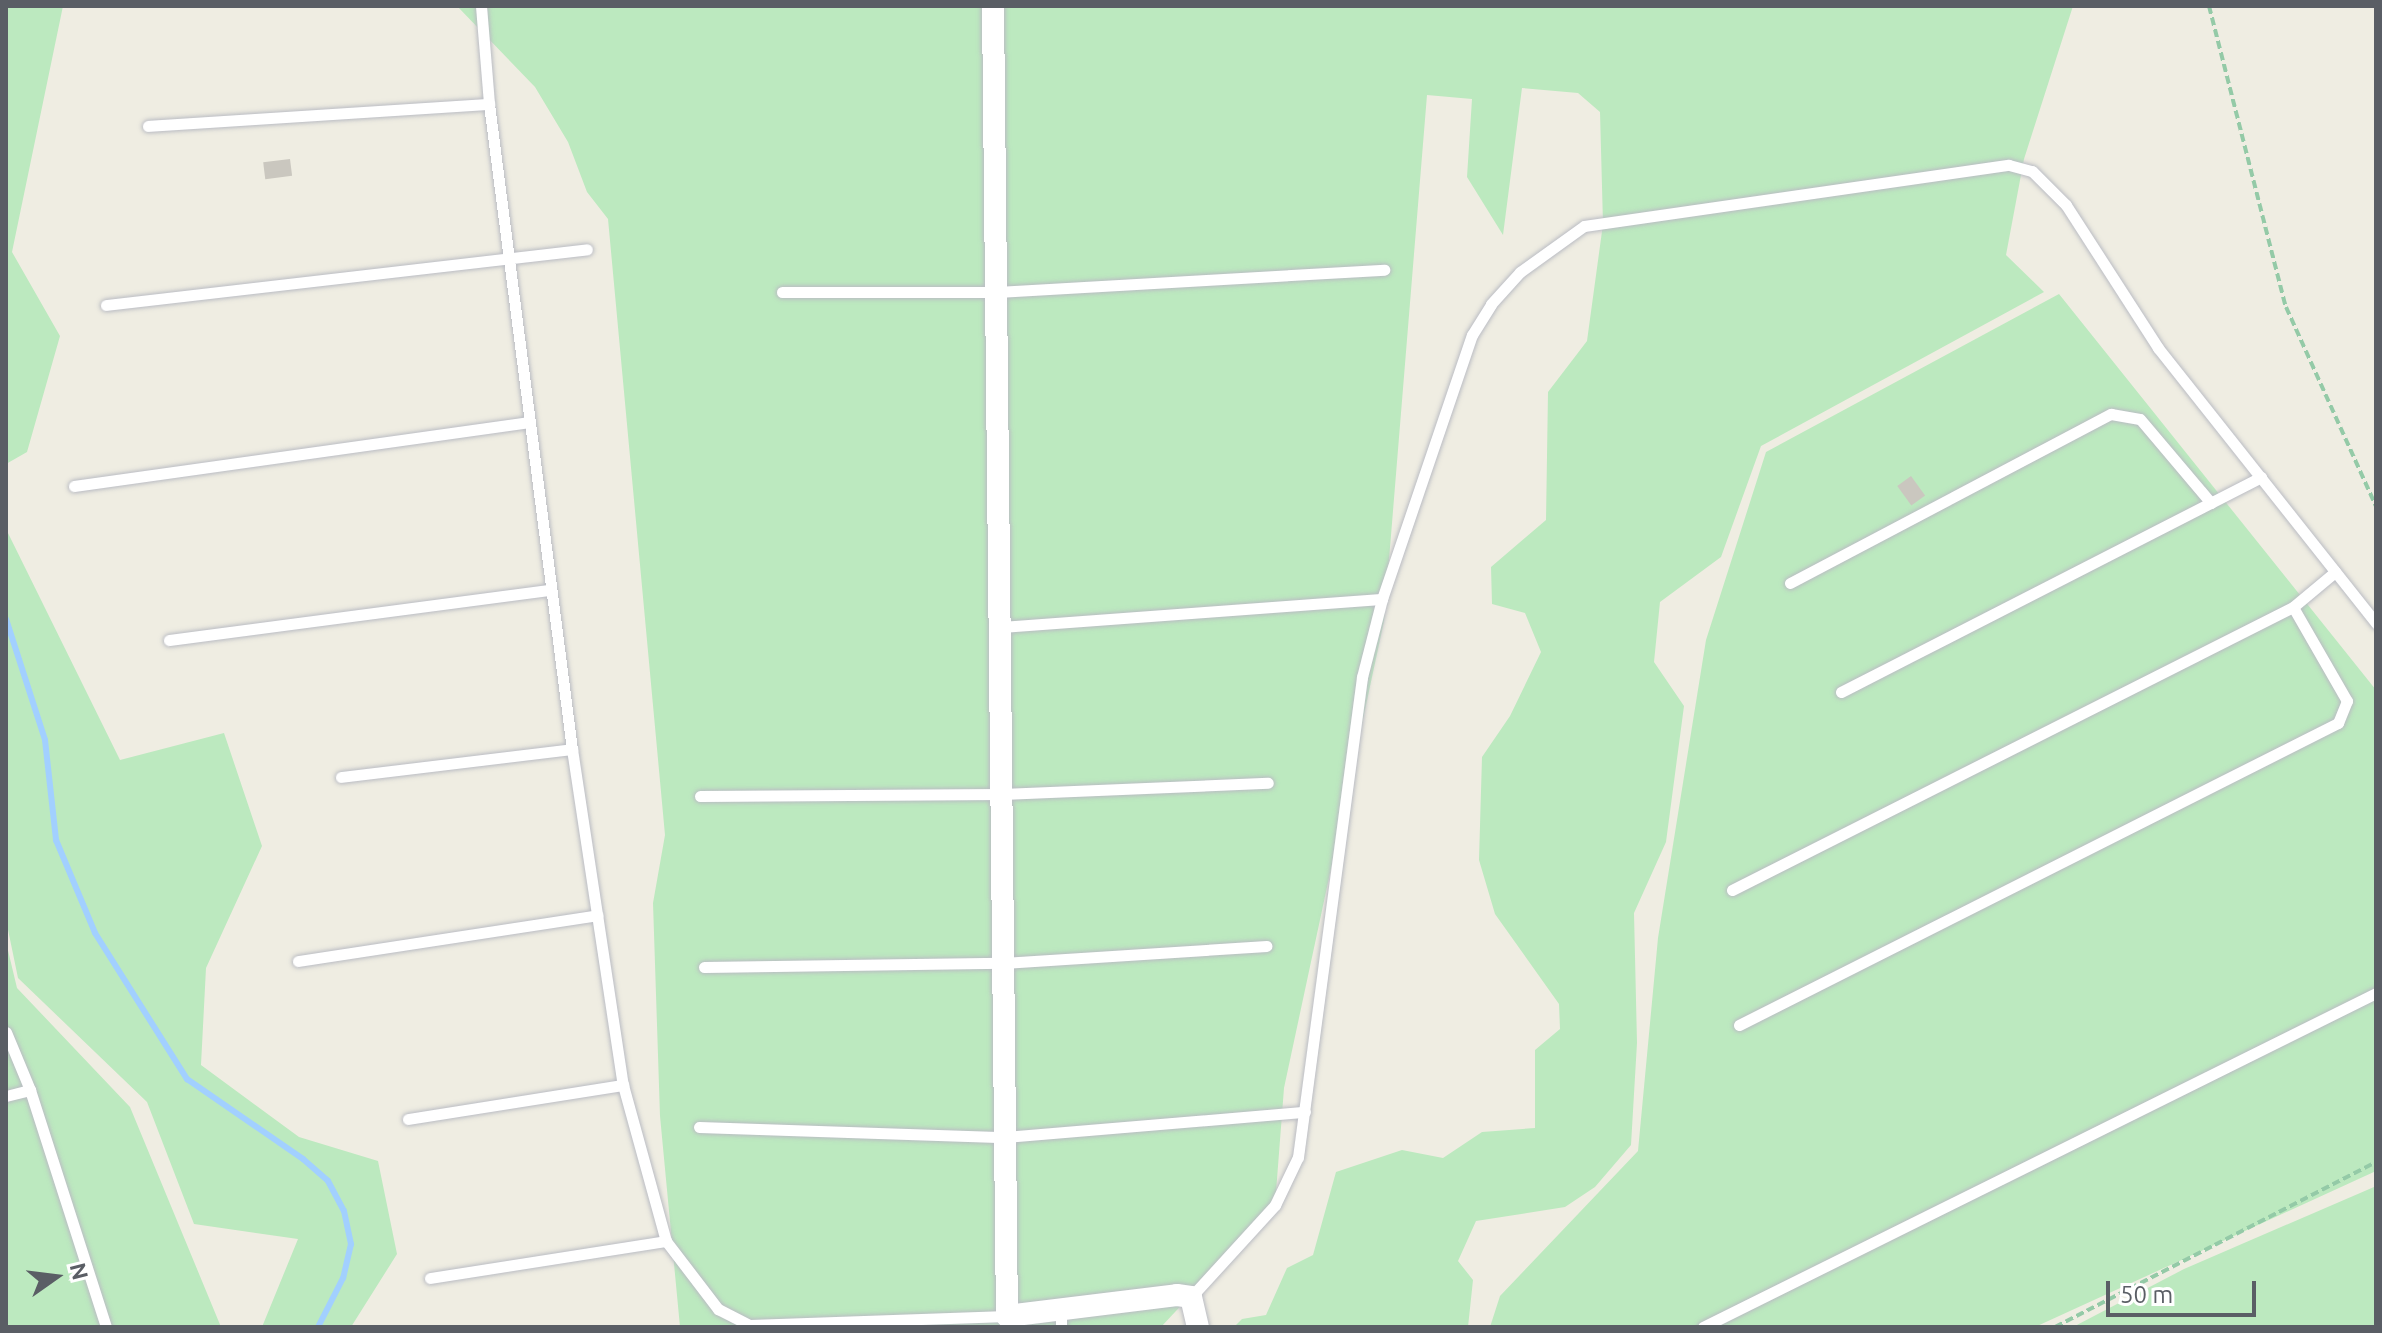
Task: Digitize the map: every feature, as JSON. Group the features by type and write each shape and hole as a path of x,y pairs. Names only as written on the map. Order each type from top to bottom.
{"street":[{"path":"993,6 1007,1316 1061,1318 1191,1297 1198,1327"}],"lane":[{"path":"481,6 489,104 572,749 623,1085 666,1241 718,1309 749,1326 966,1322 1007,1316"},
{"path":"148,126 489,104"},
{"path":"1191,1297 1275,1205 1298,1157 1362,677 1382,599 1472,335 1491,304 1551,246 1584,226 1647,214 2009,165 2032,171 2066,205 2158,348 2376,623"},
{"path":"106,305 587,249"},
{"path":"782,292 997,292 1384,270"},
{"path":"1790,583 2111,414 2140,419 2211,503"},
{"path":"74,486 530,422"},
{"path":"1841,692 2261,477"},
{"path":"1732,890 2293,607 2335,572"},
{"path":"169,640 551,590"},
{"path":"1000,627 1382,599"},
{"path":"1739,1025 2338,723 2347,701 2293,607"},
{"path":"341,777 572,749"},
{"path":"700,796 1002,794 1268,783"},
{"path":"298,961 597,915"},
{"path":"704,967 1003,963 1266,946"},
{"path":"1703,1327 2376,993"},
{"path":"6,1032 30,1090 106,1327"},
{"path":"408,1119 623,1085"},
{"path":"6,1096 30,1090"},
{"path":"699,1127 1005,1137 1305,1112"},
{"path":"430,1278 666,1241"}],"path":[{"path":"2209,6 2286,307 2376,506"},
{"path":"2055,1327 2376,1162"}],"green space":[{"path":"6,6 63,6 12,252 60,336 27,452 6,464"},
{"path":"457,6 2073,6 2024,159 2006,255 2044,292 1761,446 1721,557 1660,602 1654,662 1684,706 1666,842 1634,913 1637,1043 1631,1145 1595,1187 1565,1207 1476,1221 1458,1261 1473,1280 1468,1327 1234,1327 1242,1319 1266,1315 1287,1268 1313,1255 1336,1172 1402,1150 1443,1158 1482,1132 1535,1128 1535,1050 1560,1029 1559,1004 1495,914 1479,860 1482,757 1510,716 1541,652 1525,613 1492,604 1491,567 1546,520 1548,392 1587,341 1603,224 1600,112 1578,93 1522,88 1503,235 1467,177 1472,99 1427,95 1384,621 1284,1088 1275,1205 1161,1327 680,1327 660,1116 653,903 665,835 608,219 587,192 568,142 535,87"},
{"path":"2059,294 2376,690 2376,1171 2035,1327 1490,1327 1500,1296 1638,1151 1658,938 1706,640 1766,452"},
{"path":"6,529 120,760 224,733 262,846 206,968 201,1065 299,1137 378,1161 397,1254 351,1327 262,1327 298,1239 194,1224 147,1102 18,978 6,920"},
{"path":"6,942 17,988 130,1107 221,1327 6,1327"},
{"path":"2374,1187 2376,1327 2073,1327 2184,1269"}],"building":[{"path":"290,159 292,176 265,179 263,162"},
{"path":"1911,476 1925,495 1911,505 1897,486"}],"waterway":[{"path":"6,619 45,740 56,840 95,933 187,1079 303,1159 328,1181 344,1211 351,1244 343,1278 318,1327"}]}
